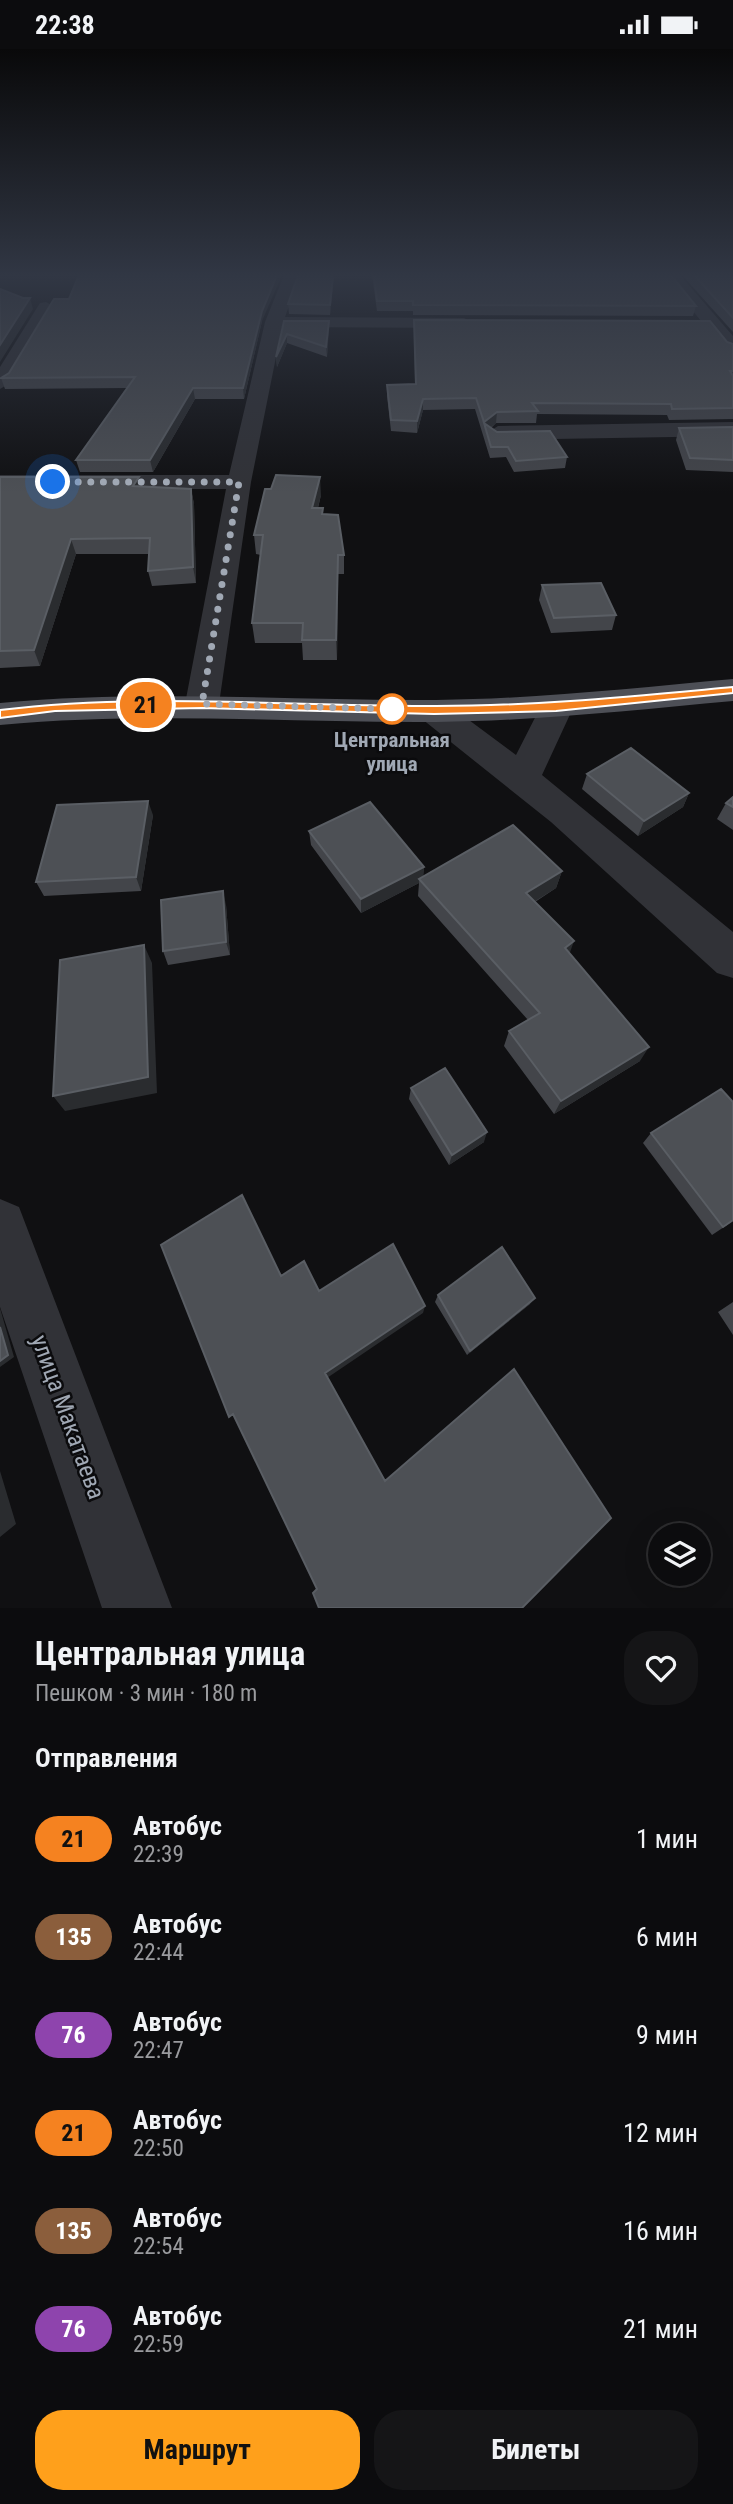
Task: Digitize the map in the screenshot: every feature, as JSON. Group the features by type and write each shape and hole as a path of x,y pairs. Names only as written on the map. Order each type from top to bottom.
{"main road":[{"path":"0,714 55,707 202,704 434,711 556,708 733,690"}],"street":[{"path":"0,383 21,348"},
{"path":"202,704 239,482 268,348"},
{"path":"496,433 733,429"},
{"path":"0,482 239,482"},
{"path":"522,779 556,708"},
{"path":"434,711 522,779 733,959"},
{"name":"улица Макатаева","path":"0,1226 136,1608"}],"building":[{"path":"24,348 253,348 243,388 193,388 150,460 76,460 135,377 1,378 9,373"},
{"path":"415,348 733,348 733,371 730,371 733,376 733,408 672,409 671,404 532,403 538,411 497,412 484,422 476,398 423,399 417,421 391,420 387,385 416,384"},
{"path":"484,423 497,432 550,431 567,457 516,461 508,447 491,447"},
{"path":"733,427 733,460 690,458 679,428"},
{"path":"276,475 320,477 312,508 323,508 322,514 338,515 344,555 338,555 336,640 302,640 303,623 252,623 263,535 254,535 265,489 271,489"},
{"path":"0,477 139,477 133,486 191,489 193,567 148,571 150,538 71,539 34,650 0,651"},
{"path":"601,583 616,615 554,618 542,585"},
{"path":"631,748 689,793 644,821 587,774"},
{"path":"733,797 733,807 726,803"},
{"path":"148,801 136,877 36,882 57,805"},
{"path":"370,802 424,867 361,899 309,831"},
{"path":"513,825 562,871 526,893 574,941 565,948 649,1047 561,1101 509,1031 540,1013 419,879"},
{"path":"223,891 226,942 163,951 161,900"},
{"path":"144,945 148,1077 53,1096 60,960"},
{"path":"445,1068 487,1132 452,1155 411,1088"},
{"path":"721,1089 733,1102 733,1220 723,1227 651,1133"},
{"path":"242,1195 281,1276 304,1261 319,1291 393,1244 425,1306 325,1373 385,1481 514,1369 611,1518 522,1608 319,1608 313,1593 317,1589 233,1414 229,1417 161,1245"},
{"path":"502,1247 535,1298 470,1351 438,1295"},
{"path":"0,1327 8,1355 0,1361"}],"bus line":[{"name":"21","path":"0,714 55,707 202,704 434,711 556,708 733,690"}],"place":[{"name":"Центральная улица","path":"392,709"}],"route":[{"path":"53,482 239,482 202,704 392,709"}]}
